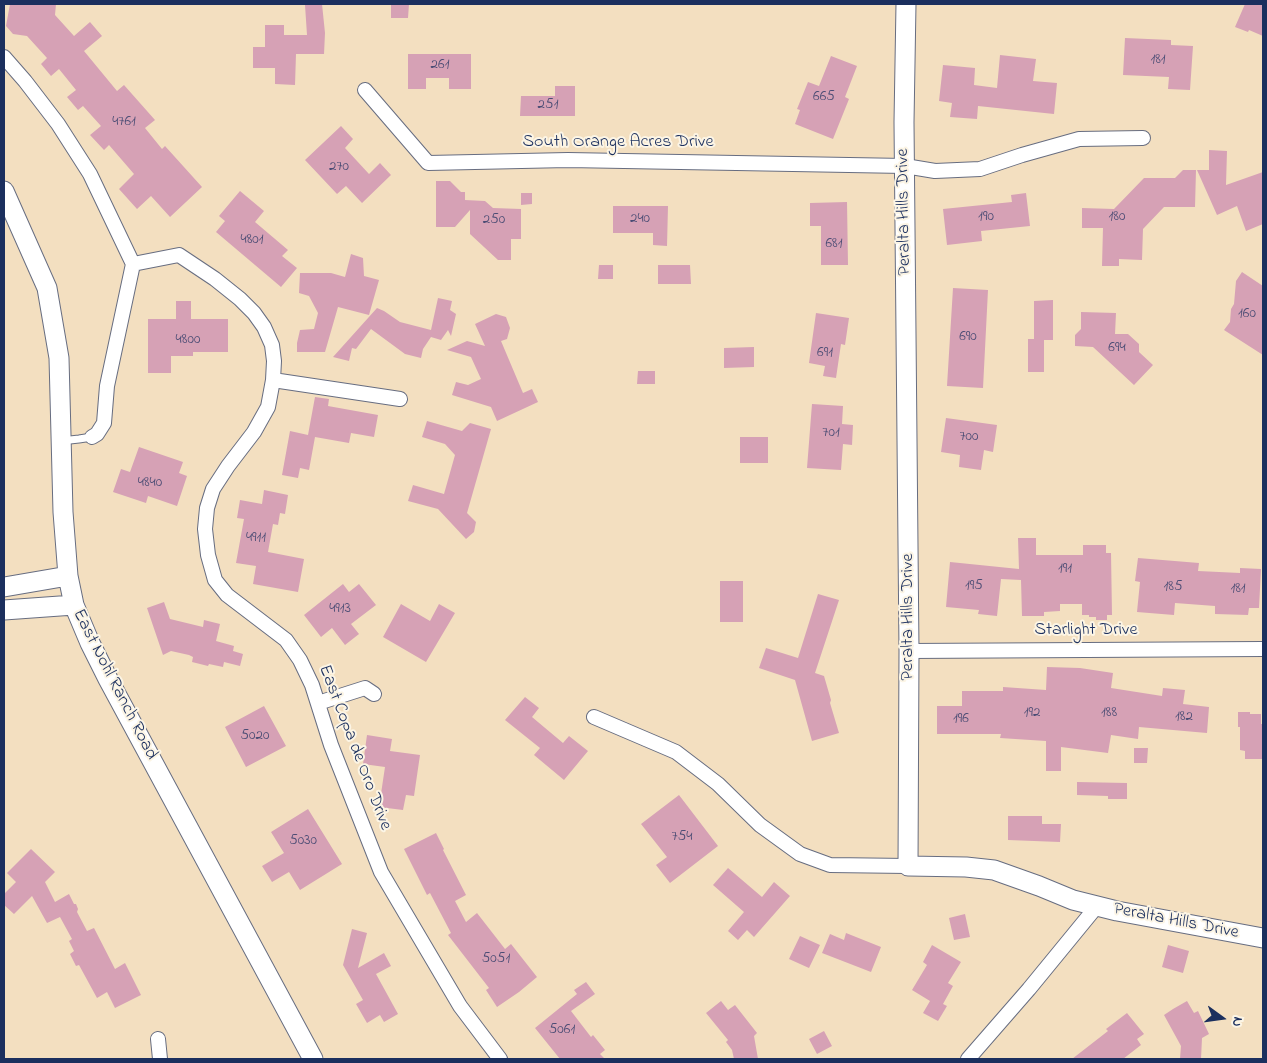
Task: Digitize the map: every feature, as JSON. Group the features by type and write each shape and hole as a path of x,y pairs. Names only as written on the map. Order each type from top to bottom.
{"street":[{"name":"Peralta Hills Drive","path":"906,4 904,122 909,651 908,866 966,867 994,870 1073,900 1117,911 1263,938"},
{"path":"4,57 25,80 58,124 90,174 133,264 107,386 104,423 101,429 92,437"},
{"name":"South Orange Acres Drive","path":"365,90 428,163 568,160 905,166"},
{"path":"905,166 935,171 980,169 1079,138 1143,138"},
{"name":"East Nohl Ranch Road","path":"4,191 47,288 60,358 63,512 68,576 74,605 108,679 313,1059"},
{"name":"East Copa de Oro Drive","path":"133,264 179,255 215,279 240,299 254,313 264,327 272,344 274,380 268,407 254,432 213,489 207,508 205,528 208,555 215,580 227,595 286,640 300,660 312,685 331,745 381,872 460,1006 500,1059"},
{"path":"274,380 400,398"},
{"path":"4,587 68,576"},
{"path":"4,610 74,605"},
{"name":"Starlight Drive","path":"909,651 1263,649"},
{"path":"318,703 365,688 374,694"},
{"path":"594,716 676,752 718,784 760,825 800,854 830,865 908,866"},
{"path":"968,1059 1029,990 1098,906"},
{"path":"158,1040 160,1059"}],"lane":[{"path":"61,441 92,437"}],"building":[{"path":"10,4 56,4 55,15 74,36 90,22 102,36 84,51 117,91 124,85 155,120 145,128 162,149 165,146 202,187 170,217 151,196 137,209 119,189 134,174 109,145 104,150 90,135 101,126 83,106 78,110 67,97 76,90 59,69 51,76 41,64 47,58 27,36 13,34 6,26"},
{"path":"322,4 325,33 324,54 296,54 295,85 275,84 275,68 253,68 253,47 265,47 265,25 284,25 284,35 307,35 305,5"},
{"path":"391,4 409,4 408,18 391,18"},
{"path":"1245,4 1263,4 1263,36 1235,27"},
{"path":"1125,38 1171,40 1171,45 1193,46 1190,90 1168,89 1169,77 1123,75"},
{"path":"408,54 471,54 471,89 449,89 449,78 426,78 426,89 408,89"},
{"path":"1000,55 1036,59 1033,81 1057,83 1054,114 978,106 977,119 950,117 952,103 939,101 943,65 975,68 974,85 997,88"},
{"path":"831,56 857,66 845,97 849,99 833,139 795,124 800,110 797,109 808,82 819,86"},
{"path":"555,86 575,86 575,116 520,116 521,96 555,96"},
{"path":"341,126 353,139 345,148 369,174 380,163 391,175 362,203 346,186 337,194 305,160"},
{"path":"1209,150 1227,151 1226,185 1263,172 1263,224 1246,231 1237,206 1217,215 1197,170 1209,170"},
{"path":"1183,170 1196,170 1195,207 1164,207 1143,229 1142,260 1119,259 1119,266 1102,266 1103,228 1082,228 1082,208 1114,209 1144,178 1175,178"},
{"path":"436,181 450,181 461,192 465,192 465,200 485,201 493,208 521,209 521,239 511,239 511,260 498,260 470,234 470,210 455,227 436,227"},
{"path":"240,191 264,211 255,222 288,250 282,256 297,268 281,287 216,232 225,221 219,216"},
{"path":"521,193 532,193 532,204 521,205"},
{"path":"1026,193 1030,226 981,231 982,241 947,245 943,209 1012,202 1011,195"},
{"path":"847,202 848,265 821,265 821,226 810,226 810,203"},
{"path":"613,206 668,206 667,246 653,245 653,233 613,233"},
{"path":"351,254 363,258 364,276 379,280 369,315 338,307 325,352 297,352 300,330 314,329 318,313 309,296 299,293 300,273 331,273 345,277"},
{"path":"599,265 613,265 613,279 598,279"},
{"path":"658,265 690,265 691,284 658,284"},
{"path":"1242,272 1263,286 1263,355 1224,330 1230,322 1236,281"},
{"path":"953,288 988,290 983,388 947,386"},
{"path":"438,298 452,301 450,310 456,314 451,336 448,330 441,340 431,337 423,349 421,358 405,354 371,329 356,349 352,348 349,361 333,357 377,308 400,322 431,330"},
{"path":"1053,300 1053,340 1044,340 1044,372 1028,372 1028,339 1034,339 1034,301"},
{"path":"176,301 191,301 191,319 228,319 228,352 193,352 193,356 171,356 171,373 148,373 148,319 176,319"},
{"path":"1081,312 1116,313 1115,334 1128,334 1139,344 1139,352 1153,365 1134,385 1093,347 1075,346 1075,335 1081,329"},
{"path":"816,313 849,318 845,345 841,344 836,378 823,376 825,366 809,363"},
{"path":"496,314 506,317 510,328 507,339 501,341 523,393 532,389 538,402 497,421 491,407 452,395 456,382 468,385 481,379 471,357 447,350 467,341 485,346 475,324"},
{"path":"754,347 754,367 724,368 724,348"},
{"path":"638,371 655,371 655,384 637,384"},
{"path":"315,397 329,399 328,406 378,415 374,437 351,433 349,443 315,437 309,470 300,468 298,478 282,475 290,431 308,435"},
{"path":"812,404 843,406 842,424 853,425 852,445 843,444 841,470 807,468"},
{"path":"946,418 997,425 993,452 984,450 981,470 959,467 960,455 941,452"},
{"path":"427,421 462,431 470,423 491,429 467,513 476,522 474,532 466,539 438,509 408,501 413,485 444,494 455,455 445,444 422,437"},
{"path":"740,437 768,437 768,463 740,463"},
{"path":"139,447 183,462 179,473 187,476 177,506 148,496 146,503 113,492 121,469 130,472"},
{"path":"264,490 288,495 285,514 280,513 278,525 273,524 268,552 304,559 298,592 253,584 256,566 236,563 244,519 237,518 240,500 262,504"},
{"path":"1018,538 1036,538 1036,555 1083,555 1083,545 1106,545 1106,553 1111,553 1112,615 1107,615 1107,620 1096,620 1096,617 1082,615 1082,604 1060,604 1060,611 1044,612 1044,616 1022,616 1021,580 1001,579 997,616 978,614 979,610 946,607 950,562 1019,569"},
{"path":"1138,558 1199,563 1198,571 1240,573 1240,568 1261,569 1259,608 1249,608 1248,615 1215,614 1215,606 1175,603 1174,615 1137,612 1140,582 1135,581"},
{"path":"720,581 743,581 743,622 720,622"},
{"path":"343,584 349,592 359,584 376,605 351,624 359,634 345,645 332,628 321,637 304,615"},
{"path":"818,594 839,600 815,673 824,676 839,733 812,741 795,680 759,668 766,648 798,658"},
{"path":"164,602 170,619 203,627 204,620 220,624 216,641 234,646 233,651 243,654 240,666 224,662 223,667 209,664 208,666 192,662 193,657 189,655 171,651 163,655 147,608"},
{"path":"401,604 430,621 439,604 455,613 426,662 383,637"},
{"path":"1047,667 1080,668 1113,673 1111,688 1162,696 1163,688 1185,690 1183,704 1209,707 1207,733 1139,727 1138,739 1111,735 1108,753 1061,747 1061,771 1046,771 1046,741 1000,738 1001,734 937,734 937,706 962,706 962,691 1003,691 1003,687 1046,690"},
{"path":"525,697 539,708 532,717 563,743 569,736 588,751 564,780 534,755 540,748 505,720"},
{"path":"264,706 286,746 246,767 225,727"},
{"path":"1238,712 1261,714 1261,724 1263,724 1263,759 1245,759 1245,751 1240,750"},
{"path":"367,735 392,739 390,751 420,755 414,796 406,795 403,810 379,807 385,767 363,764"},
{"path":"1134,748 1148,748 1147,763 1134,763"},
{"path":"1077,782 1127,783 1127,799 1108,799 1108,796 1077,795"},
{"path":"679,795 718,846 670,883 656,865 667,857 641,824"},
{"path":"308,809 342,864 300,890 289,872 272,882 262,866 284,853 271,832"},
{"path":"1008,816 1042,816 1042,824 1061,824 1060,842 1008,840"},
{"path":"436,833 466,895 455,901 466,922 477,913 505,949 511,944 537,977 497,1007 486,990 489,988 448,935 451,933 430,893 427,895 404,849"},
{"path":"31,849 55,872 45,882 55,902 69,894 74,904 76,904 77,912 87,931 94,928 115,969 125,963 141,995 115,1008 107,992 97,998 79,965 76,966 70,954 74,951 69,941 72,939 60,917 47,923 32,896 14,914 4,905 4,894 16,882 7,873"},
{"path":"728,868 762,897 774,882 790,896 754,937 747,930 738,940 728,931 744,912 713,885"},
{"path":"965,914 970,937 954,940 949,918"},
{"path":"352,929 367,933 358,968 384,953 391,966 376,974 398,1014 384,1022 380,1015 367,1023 356,1004 363,1000 343,965"},
{"path":"846,933 881,947 871,972 822,953 830,934 844,940"},
{"path":"800,936 820,945 809,968 789,959"},
{"path":"932,945 961,962 948,983 953,986 943,1004 947,1006 938,1021 923,1013 930,1001 912,990 927,965 923,962"},
{"path":"1168,945 1189,951 1183,973 1162,967"},
{"path":"586,982 595,994 571,1011 591,1037 593,1035 605,1050 600,1054 605,1059 560,1059 535,1028 577,994 574,990"},
{"path":"721,1001 728,1010 735,1005 757,1033 754,1036 758,1059 734,1059 732,1050 726,1042 728,1040 706,1013"},
{"path":"1187,1001 1194,1013 1198,1011 1209,1034 1202,1038 1201,1059 1180,1059 1181,1046 1164,1015"},
{"path":"1127,1013 1144,1034 1137,1039 1141,1045 1123,1059 1072,1059 1108,1031 1106,1029"},
{"path":"824,1031 832,1046 817,1054 809,1039"}]}
